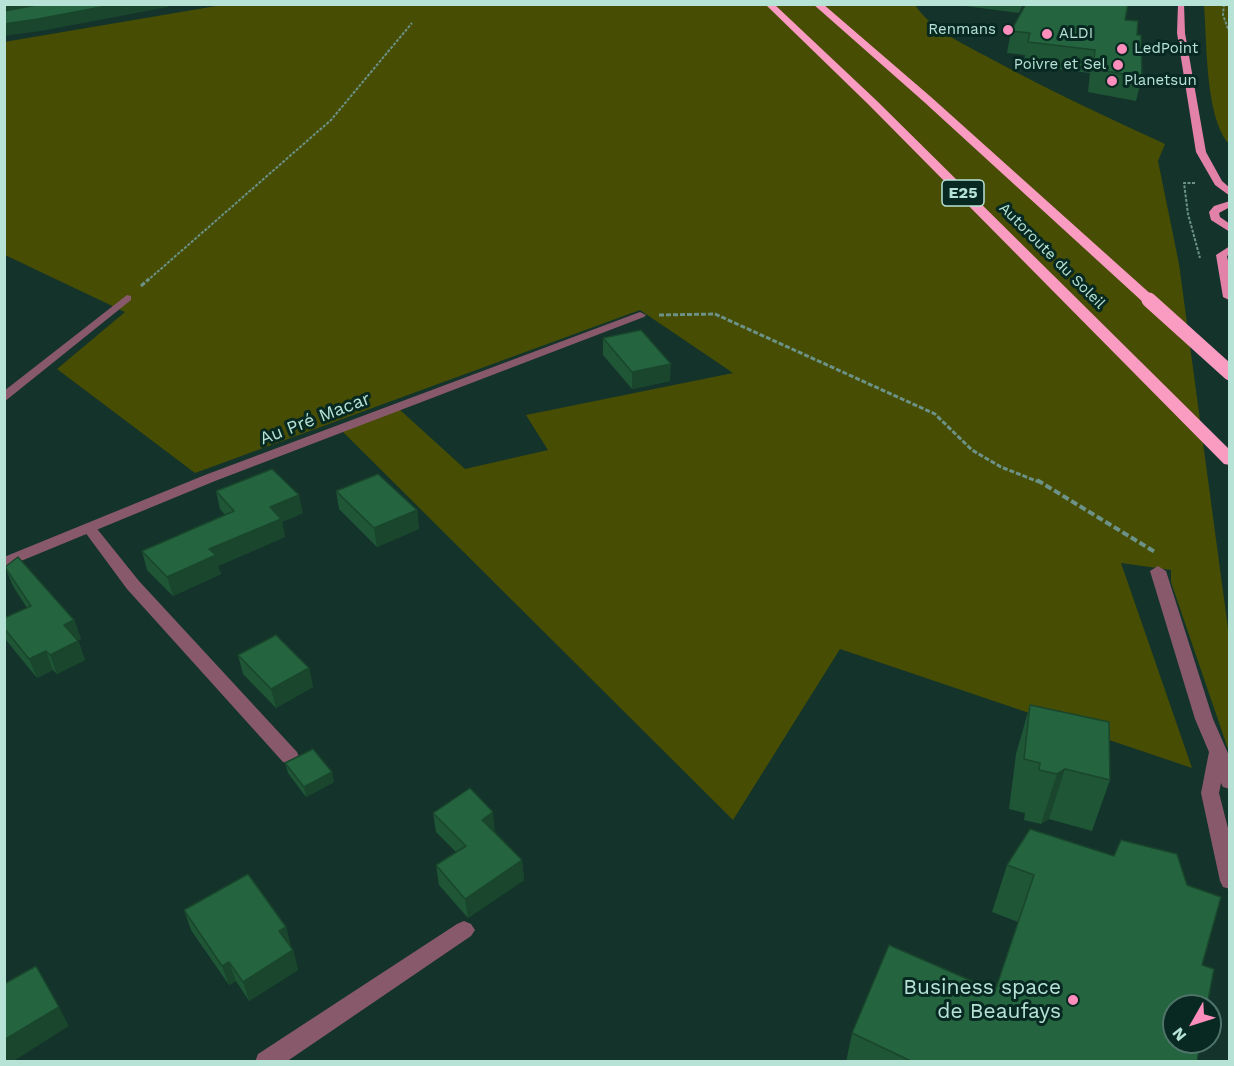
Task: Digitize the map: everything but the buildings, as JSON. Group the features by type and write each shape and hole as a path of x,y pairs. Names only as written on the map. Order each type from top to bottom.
{"highway":[{"name":"Autoroute du Soleil","path":"769,4 881,111 1230,460"},
{"name":"Autoroute du Soleil","path":"817,4 927,99 1230,373"}],"main road":[{"path":"1181,4 1181,33 1201,152 1218,183 1230,193"},
{"path":"1230,204 1214,212 1215,218 1221,225 1230,229"},
{"path":"1229,297 1221,255 1230,249"}],"street":[{"path":"4,398 127,298"},
{"name":"Au Pré Macar","path":"4,563 210,478 640,315"},
{"path":"88,528 133,585 290,757"},
{"path":"1158,571 1204,719 1230,782"},
{"path":"1218,751 1210,793 1230,881"},
{"path":"266,1062 464,930"}],"path":[{"path":"1224,4 1223,15 1230,34"},
{"path":"127,298 331,120 412,23"},
{"path":"640,315 714,314 935,414 972,450 1001,467 1033,478 1156,552 1158,571"}],"green space":[{"path":"228,4 915,5 941,31 964,44 1060,94 1165,144 1158,161 1179,264 1229,636 1229,752 1171,582 1171,570 1121,563 1192,768 840,649 733,820 342,431 399,409 465,469 548,450 526,415 733,373 640,310 195,473 57,369 125,312 5,255 4,42"},
{"path":"1204,5 1229,5 1229,144 1221,132 1211,98"}],"place":[{"name":"Renmans","path":"1008,30"},
{"name":"ALDI","path":"1047,34"},
{"name":"LedPoint","path":"1122,49"},
{"name":"Poivre et Sel","path":"1118,65"},
{"name":"Planetsun","path":"1112,81"},
{"name":"Business space de Beaufays","path":"1073,1000"}]}
